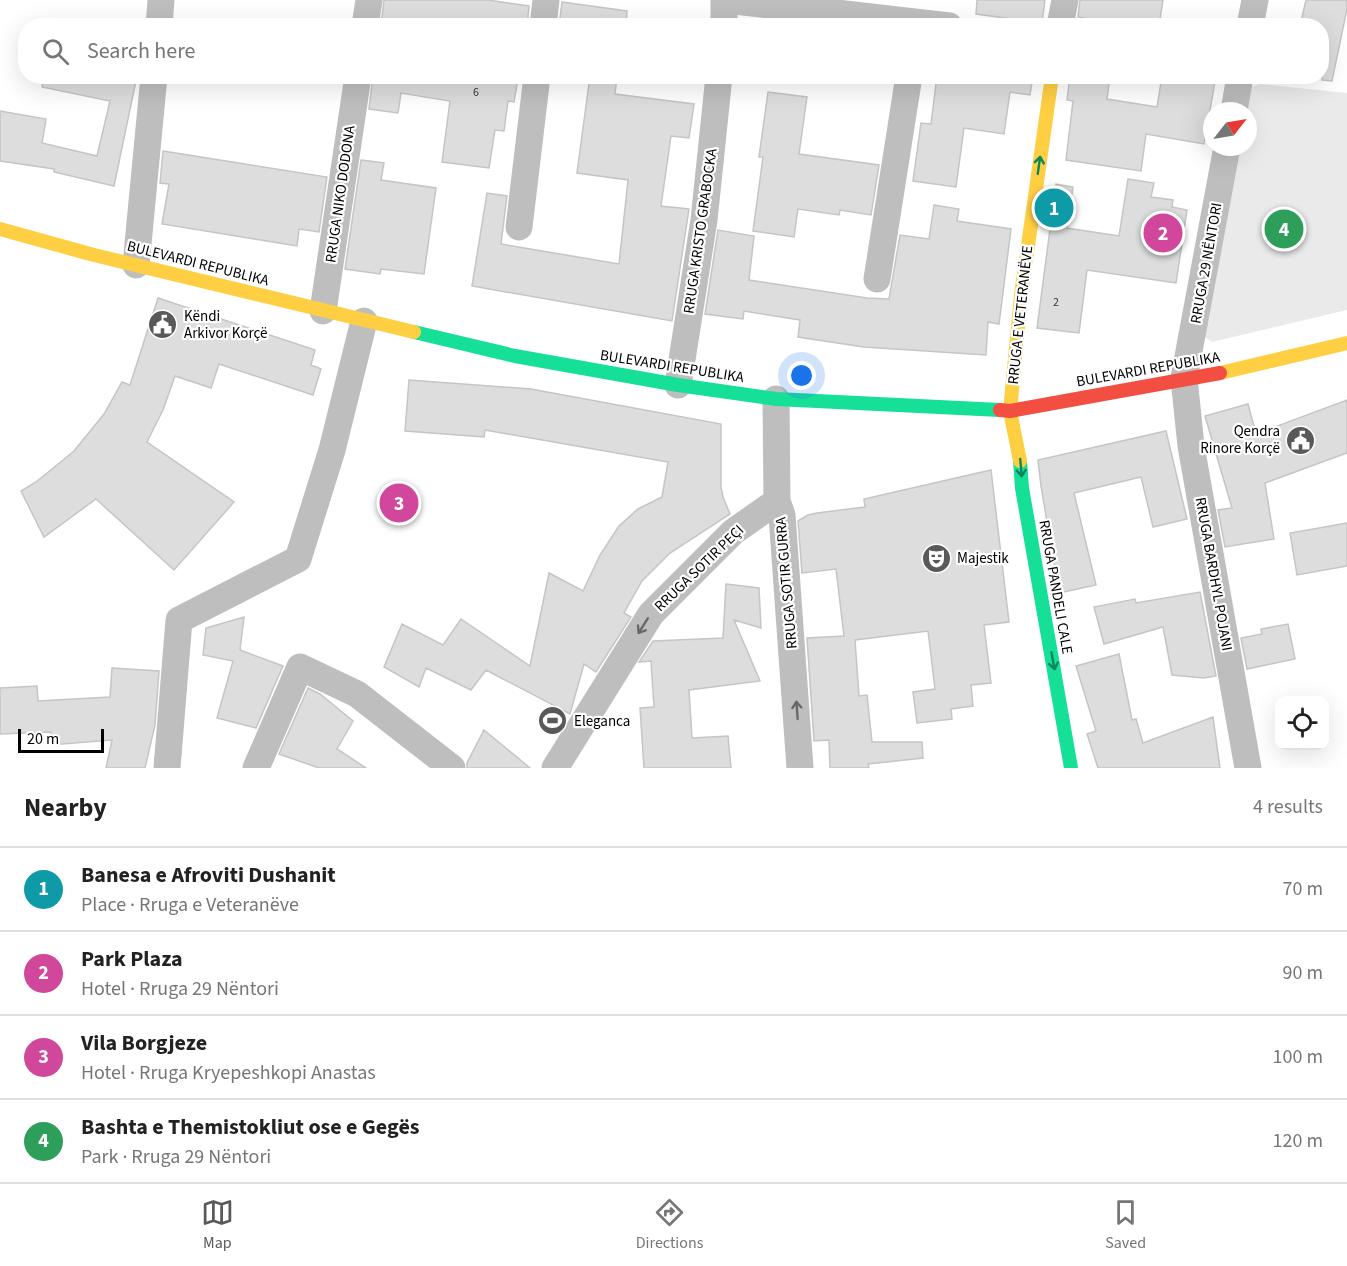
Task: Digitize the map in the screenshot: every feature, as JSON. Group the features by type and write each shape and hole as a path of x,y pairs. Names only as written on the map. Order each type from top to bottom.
{"street":[{"path":"160,18 161,0"},
{"path":"366,18 369,0"},
{"path":"544,18 546,0"},
{"path":"724,18 725,0 919,16"},
{"path":"1062,18 1065,0"},
{"path":"1252,18 1255,0"},
{"path":"136,265 153,84"},
{"name":"RRUGA NIKO DODONA","path":"323,311 357,84"},
{"path":"519,227 536,84"},
{"name":"RRUGA KRISTO GRABOCKA","path":"678,385 704,220 718,84"},
{"path":"877,279 908,84"},
{"name":"RRUGA E VETERANËVE","path":"1010,411 1021,295 1051,84"},
{"path":"1236,102 1239,84"},
{"name":"RRUGA 29 NËNTORI","path":"1184,378 1225,156"},
{"name":"BULEVARDI REPUBLIKA","path":"0,229 363,321 515,356 678,385 776,399 1010,411 1221,373 1347,343"},
{"path":"166,768 179,620 298,559 332,450 363,321"},
{"name":"RRUGA BARDHYL POJANI","path":"1184,378 1191,446 1248,768"},
{"name":"RRUGA SOTIR GURRA","path":"776,399 777,501 782,515 800,768"},
{"name":"RRUGA PANDELI CALE","path":"1010,411 1071,768"},
{"name":"RRUGA SOTIR PEÇI","path":"555,768 651,614 733,532 777,501"},
{"path":"256,768 300,667 357,694 452,768"}],"shaded area":[{"path":"1261,84 1347,93 1347,310 1212,342 1205,337 1235,156 1257,156 1257,102 1246,102 1251,87"}],"building":[{"path":"384,0 488,0 529,6 528,18 382,18"},
{"path":"977,0 1045,0 1043,18 1005,18 976,14"},
{"path":"1080,0 1163,0 1160,18 1078,17"},
{"path":"1306,0 1347,0 1332,81 1329,81 1329,18 1302,18"},
{"path":"562,2 627,11 627,18 560,18"},
{"path":"42,84 135,84 114,186 54,172 54,169 0,161 0,111 46,119 42,143 97,156 110,101 42,87"},
{"path":"372,84 517,84 514,102 508,101 504,131 495,130 489,168 442,162 450,101 401,93 398,113 369,109"},
{"path":"589,84 616,84 615,94 694,104 689,138 671,136 661,206 689,209 672,321 472,286 487,193 507,196 501,244 619,264 628,180 577,173"},
{"path":"936,84 1032,84 1030,95 1010,92 1004,134 964,128 956,187 913,181 921,123 931,124"},
{"path":"1069,84 1109,84 1107,99 1157,107 1161,84 1215,84 1211,102 1203,102 1203,144 1146,134 1141,171 1066,160 1073,101 1067,100"},
{"path":"768,92 807,97 799,154 879,165 871,215 840,210 839,215 798,209 794,237 753,231 763,157 759,157"},
{"path":"163,151 327,177 319,232 299,229 297,246 162,224 169,184 160,183"},
{"path":"361,160 384,163 381,180 436,188 424,274 381,269 380,274 345,269"},
{"path":"1128,179 1154,183 1151,197 1173,200 1172,207 1187,210 1176,283 1087,270 1079,333 1037,328 1056,184 1073,187 1067,228 1119,236"},
{"path":"934,205 959,209 957,221 1011,229 999,324 988,322 986,355 864,347 798,337 800,320 744,311 743,319 705,314 718,230 754,236 749,280 867,298 889,299 900,235 929,239"},
{"path":"158,298 315,350 311,365 321,369 313,395 219,364 211,388 175,376 163,410 147,442 234,502 174,570 96,499 44,537 21,491 36,482 74,451 104,414 122,382 130,385"},
{"path":"409,380 531,389 721,424 721,487 730,514 670,553 642,581 624,613 631,617 596,672 584,664 570,714 486,670 471,690 426,668 419,687 384,667 402,624 443,645 461,619 530,666 549,573 583,591 600,555 619,526 638,509 662,497 668,462 485,430 484,437 405,431"},
{"path":"1347,400 1347,453 1265,483 1274,539 1225,547 1218,510 1232,508 1205,416 1248,404 1256,434"},
{"path":"1166,431 1187,519 1153,527 1141,477 1074,493 1096,585 1059,593 1038,460"},
{"path":"991,470 1009,622 984,625 991,683 971,685 973,706 951,709 952,719 917,723 913,692 935,689 928,631 855,640 859,696 867,695 872,742 922,742 923,758 868,764 869,768 830,768 829,740 814,741 807,638 844,636 836,569 802,573 798,521 817,513 865,507 864,499"},
{"path":"1347,523 1347,566 1297,575 1290,533"},
{"path":"726,584 759,588 761,628 734,620 760,681 689,690 692,738 728,736 731,768 644,768 640,708 654,707 651,661 639,662 653,641 723,638"},
{"path":"1200,592 1216,676 1204,678 1172,675 1163,627 1104,644 1094,607 1135,599 1136,603"},
{"path":"244,617 240,650 283,666 256,728 217,718 233,661 203,655 206,628"},
{"path":"1288,624 1295,659 1247,669 1241,638 1262,634 1261,629"},
{"path":"1119,654 1132,720 1136,719 1143,743 1213,717 1220,768 1098,768 1087,734 1096,731 1076,666"},
{"path":"112,668 159,671 155,725 145,768 106,768 112,740 50,745 51,732 0,734 0,688 37,686 38,701 110,697"},
{"path":"308,688 320,694 353,721 337,749 366,768 319,768 279,754"},
{"path":"484,730 530,768 467,768 467,763"}],"traffic: fast":[{"path":"414,332 515,356 678,385 776,399 1000,410"},
{"path":"1020,461 1022,488 1071,768"}],"traffic: slow":[{"path":"1020,461 1010,411 1021,295 1051,84"},
{"path":"0,229 94,255 414,332"},
{"path":"1220,373 1347,343"}],"traffic: jam":[{"path":"1000,410 1010,411 1220,373"}],"place":[{"name":"Banesa e Afroviti Dushanit","path":"1054,208"},
{"name":"Bashta e Themistokliut ose e Gegës","path":"1284,229"},
{"name":"Park Plaza","path":"1163,233"},
{"name":"Këndi Arkivor Korçë","path":"163,325"},
{"name":"Qendra Rinore Korçë","path":"1301,440"},
{"name":"Vila Borgjeze","path":"399,503"},
{"name":"Majestik","path":"936,558"},
{"name":"Eleganca","path":"553,721"}]}
